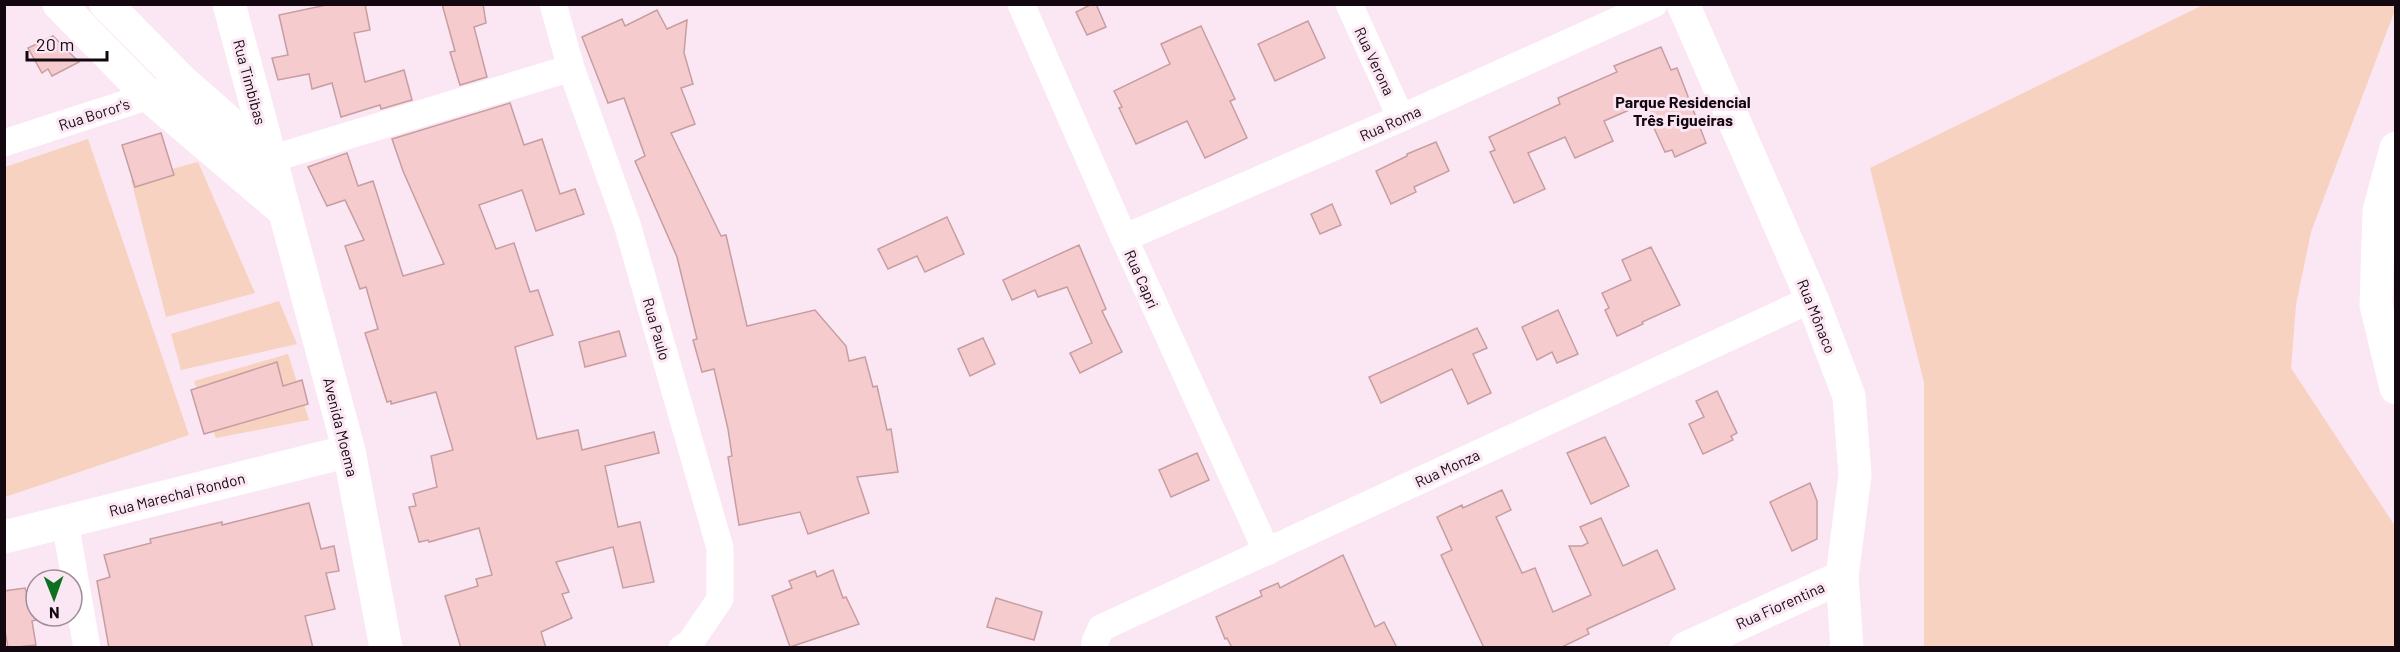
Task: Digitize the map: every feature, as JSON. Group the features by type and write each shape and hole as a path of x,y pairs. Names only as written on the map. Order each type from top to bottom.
{"street":[{"path":"59,4 149,96 283,210"},
{"path":"106,4 183,82 271,159 571,68"},
{"name":"Rua Timbibas","path":"229,4 271,159"},
{"name":"Rua Paulo","path":"553,4 571,68 627,224 720,548 720,600 690,643 682,648"},
{"name":"Rua Capri","path":"1021,4 1124,238 1267,552"},
{"name":"Rua Verona","path":"1349,4 1401,118"},
{"name":"Rua Roma","path":"1124,238 1401,118 1654,4"},
{"name":"Rua Mônaco","path":"1683,4 1812,299 1849,396 1855,475 1842,577 1847,648"},
{"name":"Rua Boror's","path":"4,143 149,96 183,82"},
{"path":"2396,148 2379,211 2376,305 2396,388"},
{"name":"Avenida Moema","path":"271,159 349,451 386,648"},
{"name":"Rua Monza","path":"1095,648 1101,628 1812,299"},
{"name":"Rua Marechal Rondon","path":"4,537 349,451"},
{"path":"65,522 87,648"},
{"name":"Rua Fiorentina","path":"1686,648 1842,577"}],"shaded area":[{"path":"2205,4 2395,5 2311,232 2296,305 2291,368 2395,526 2395,647 1924,647 1924,382 1870,168"},
{"path":"88,139 189,435 5,497 5,167"},
{"path":"198,162 255,293 166,317 131,180"},
{"path":"279,301 297,344 181,370 171,334"},
{"path":"288,354 309,420 216,438 194,381"}],"building":[{"path":"331,4 365,4 370,30 354,33 365,82 404,70 412,100 381,109 380,105 341,117 332,83 312,89 309,74 278,80 272,58 288,55 279,15"},
{"path":"442,4 483,4 486,23 474,27 487,77 460,85 450,52 455,51"},
{"path":"1096,4 1106,27 1087,35 1076,12"},
{"path":"657,10 667,29 687,20 684,53 693,84 681,88 695,124 671,133 721,236 726,235 747,326 815,310 846,346 849,361 865,357 873,387 877,386 887,430 891,429 898,472 857,477 869,513 808,534 800,512 739,525 728,457 732,456 728,429 714,369 702,372 693,340 697,339 677,257 635,161 645,156 624,98 608,103 582,37 622,19 625,26"},
{"path":"1308,21 1325,58 1275,81 1258,44"},
{"path":"1201,26 1235,99 1230,101 1247,138 1205,158 1187,121 1136,144 1119,108 1122,107 1114,91 1170,64 1161,44"},
{"path":"53,36 79,62 52,76 48,69 42,73 28,48"},
{"path":"1661,47 1671,70 1677,68 1706,143 1675,157 1672,150 1665,152 1643,104 1604,121 1613,141 1575,158 1565,137 1528,153 1545,189 1514,203 1490,152 1495,150 1489,137 1560,104 1558,98 1617,72 1614,66"},
{"path":"510,103 524,145 542,139 560,194 575,189 584,214 536,231 522,190 479,205 496,249 514,243 530,292 538,290 553,335 515,347 537,439 578,430 582,450 654,432 659,453 605,466 618,527 640,522 654,582 623,588 613,547 556,562 569,592 562,594 572,618 541,632 546,648 461,648 445,596 478,586 476,579 492,575 479,528 429,542 428,540 419,542 409,507 416,506 413,494 437,487 431,456 453,450 436,392 391,404 391,401 387,402 365,333 378,329 366,287 360,289 345,246 364,240 345,200 327,206 308,167 347,153 358,186 373,181 403,276 444,264 403,171 392,139"},
{"path":"161,133 174,175 135,187 122,145"},
{"path":"1436,142 1449,171 1414,187 1416,192 1391,204 1376,171 1407,154"},
{"path":"1332,204 1341,225 1320,234 1311,214"},
{"path":"947,217 964,254 925,272 917,256 888,269 878,249"},
{"path":"1079,245 1106,309 1102,311 1122,352 1080,373 1070,353 1092,343 1067,287 1038,297 1035,290 1012,300 1003,280"},
{"path":"1651,247 1680,305 1617,336 1605,310 1609,308 1602,293 1631,280 1622,260"},
{"path":"1558,310 1578,354 1557,363 1552,352 1537,360 1522,327"},
{"path":"1477,328 1487,348 1473,354 1491,393 1468,404 1452,369 1381,403 1369,377"},
{"path":"619,331 626,356 585,367 579,342"},
{"path":"983,338 995,364 970,376 958,349"},
{"path":"277,362 283,386 302,380 308,404 204,434 191,390"},
{"path":"1717,391 1737,433 1731,436 1733,440 1703,454 1689,424 1704,417 1696,401"},
{"path":"1605,437 1629,486 1591,504 1567,453"},
{"path":"1197,453 1209,480 1171,497 1159,470"},
{"path":"1810,483 1817,501 1817,539 1792,551 1770,502"},
{"path":"1502,490 1511,510 1496,517 1522,573 1535,568 1553,612 1591,595 1569,546 1582,546 1588,543 1580,527 1601,518 1623,566 1657,550 1675,589 1587,629 1589,634 1560,648 1484,648 1441,555 1452,550 1437,517"},
{"path":"309,503 321,549 334,546 339,571 326,573 335,609 305,616 313,648 109,648 97,581 110,577 104,555 151,543 150,539 222,522 222,525"},
{"path":"1343,555 1375,627 1384,622 1397,648 1232,648 1227,638 1225,639 1216,617 1262,596 1260,591 1278,583 1280,588"},
{"path":"833,570 843,598 846,597 859,624 790,647 772,596 792,588 789,581 815,571 817,577"},
{"path":"24,588 24,628 33,628 36,645 8,648 4,625 4,591"},
{"path":"996,598 1042,612 1034,640 987,627"}],"district":[{"name":"Parque Residencial Três Figueiras","path":"1683,110"}]}
